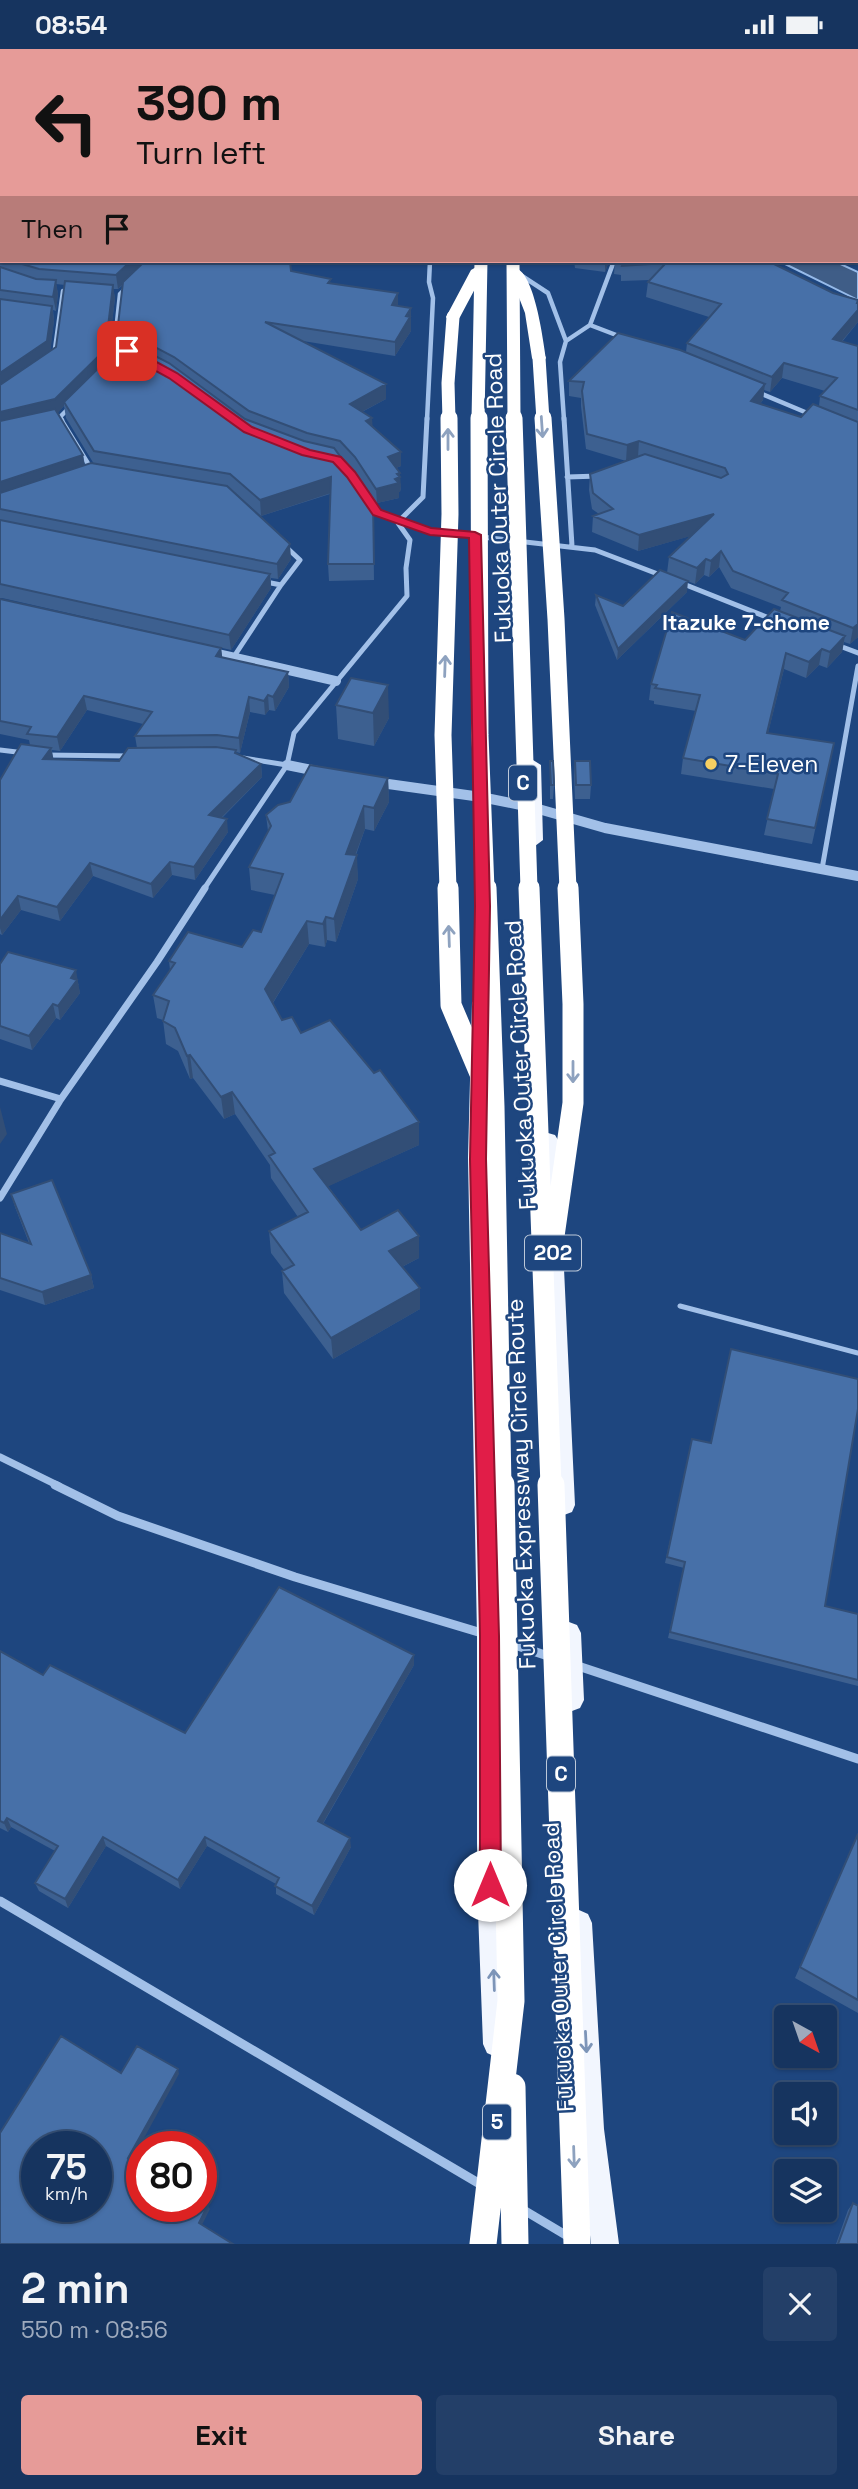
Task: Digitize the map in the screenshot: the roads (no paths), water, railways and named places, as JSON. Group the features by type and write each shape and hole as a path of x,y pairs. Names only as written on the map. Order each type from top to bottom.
{"highway":[{"path":"479,264 453,317 448,383 450,514 443,735 451,1005 494,1107"},
{"name":"Fukuoka Outer Circle Road","path":"479,264 475,535 483,906 478,1159 489,1636 490,1885 503,2244"},
{"name":"Fukuoka Expressway Circle Route","path":"479,264 480,735 494,1107 511,2001 483,2244"},
{"path":"515,264 532,313 539,359 556,619 568,672 581,899 573,1004 573,1103 545,1305"},
{"name":"Fukuoka Outer Circle Road","path":"515,264 536,900 571,1664 578,1901 590,2116 605,2244"},
{"name":"Fukuoka Expressway Circle Route","path":"515,264 513,448 521,735 580,2244"},
{"path":"511,2001 515,2244"}],"street":[{"path":"398,522 424,497 433,298 429,282 430,263"},
{"path":"566,341 590,325 613,263"},
{"path":"515,264 548,293 566,341 560,362 572,546"},
{"path":"137,277 120,293 115,341 138,357"},
{"path":"52,289 75,291"},
{"path":"44,365 54,358 63,291"},
{"path":"109,293 120,293"},
{"path":"48,314 60,316"},
{"path":"590,325 628,340"},
{"path":"117,360 127,351"},
{"path":"743,387 820,418"},
{"path":"49,419 60,417 79,398"},
{"path":"60,417 93,472"},
{"path":"82,476 93,472 107,475"},
{"path":"567,477 604,475"},
{"path":"364,493 377,513 398,522 430,531 595,550 783,624"},
{"path":"0,1198 61,1099 157,962 287,765 294,733 407,596 406,568 410,540 398,522"},
{"path":"233,658 300,560 280,541"},
{"path":"254,579 281,585"},
{"path":"833,643 858,653"},
{"path":"194,649 336,681"},
{"path":"822,869 858,666"},
{"path":"0,750 63,757 140,756"},
{"path":"232,757 327,773"},
{"path":"365,781 481,797 535,808 605,828 858,876"},
{"path":"0,1080 61,1099"},
{"path":"0,1457 118,1516 295,1577 489,1636 858,1759"},
{"path":"0,1902 580,2244"}],"lane":[{"path":"680,1306 858,1353"}],"water":[{"path":"783,263 838,263 858,272 858,300"}],"place":[{"name":"7-Eleven","path":"711,764"}],"district":[{"name":"Itazuke 7-chome","path":"746,623"}]}
